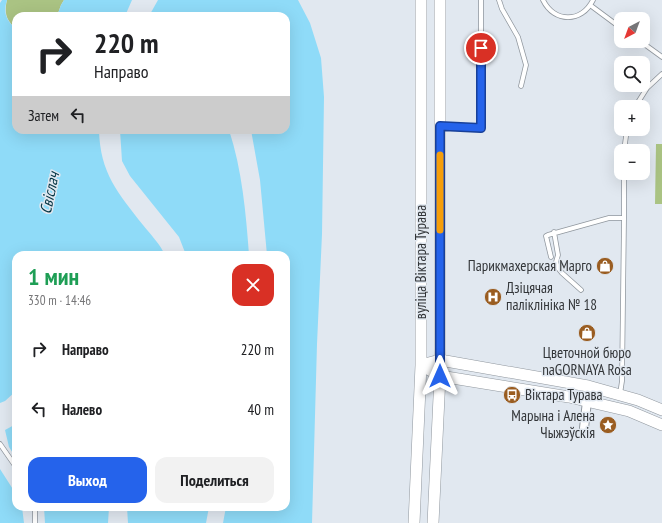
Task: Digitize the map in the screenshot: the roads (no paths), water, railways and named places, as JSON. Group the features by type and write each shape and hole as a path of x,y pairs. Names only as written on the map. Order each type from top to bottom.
{"main road":[{"name":"вуліца Віктара Турава","path":"414,523 421,365 421,0"},
{"name":"вуліца Віктара Турава","path":"433,523 440,376 440,0"},
{"path":"421,365 440,360 588,386 620,394 662,410"},
{"path":"421,365 440,376 587,401 629,411 662,425"},
{"path":"587,401 588,386"}],"street":[{"path":"584,428 587,401"}],"lane":[{"path":"440,126 481,128 481,0"},
{"path":"499,0 502,9 518,37 526,65 521,86"},
{"path":"543,0 550,11 566,17 577,16 585,12 593,0"},
{"path":"590,5 614,23"},
{"path":"650,48 662,57"},
{"path":"639,100 647,88 662,74"},
{"path":"620,394 622,381 624,180"},
{"path":"551,257 546,236 554,232 609,218 624,218"},
{"path":"554,232 558,255 556,262 558,268 581,290"},
{"path":"0,444 12,461"},
{"path":"35,511 35,523"}],"water":[{"name":"Свіслач","path":"2,0 7,0 5,13 12,24 12,134 99,134 103,158 112,182 126,203 163,251 12,251 12,395 5,401 0,403 0,3"},
{"path":"64,0 132,0 127,12 58,12"},
{"path":"158,0 298,0 310,23 321,58 324,97 322,234 312,523 223,523 225,511 290,511 290,251 267,251 260,180 252,134 290,134 290,12 151,12"},
{"path":"120,134 230,134 240,176 245,208 249,251 184,251 179,237 130,176 122,161"},
{"path":"12,426 12,452 9,447 5,430"},
{"path":"0,469 12,488 12,511 22,511 24,523 0,523"},
{"path":"44,511 109,511 108,523 45,523"},
{"path":"127,511 208,511 206,523 128,523"}],"place":[{"name":"Парикмахерская Марго","path":"605,266"},
{"name":"Дзіцячая паліклініка № 18","path":"493,297"},
{"name":"Цветочной бюро naGORNAYA Rosa","path":"587,333"},
{"name":"Віктара Турава","path":"512,395"},
{"name":"Марына і Алена Чыжэўскія","path":"608,425"}]}
